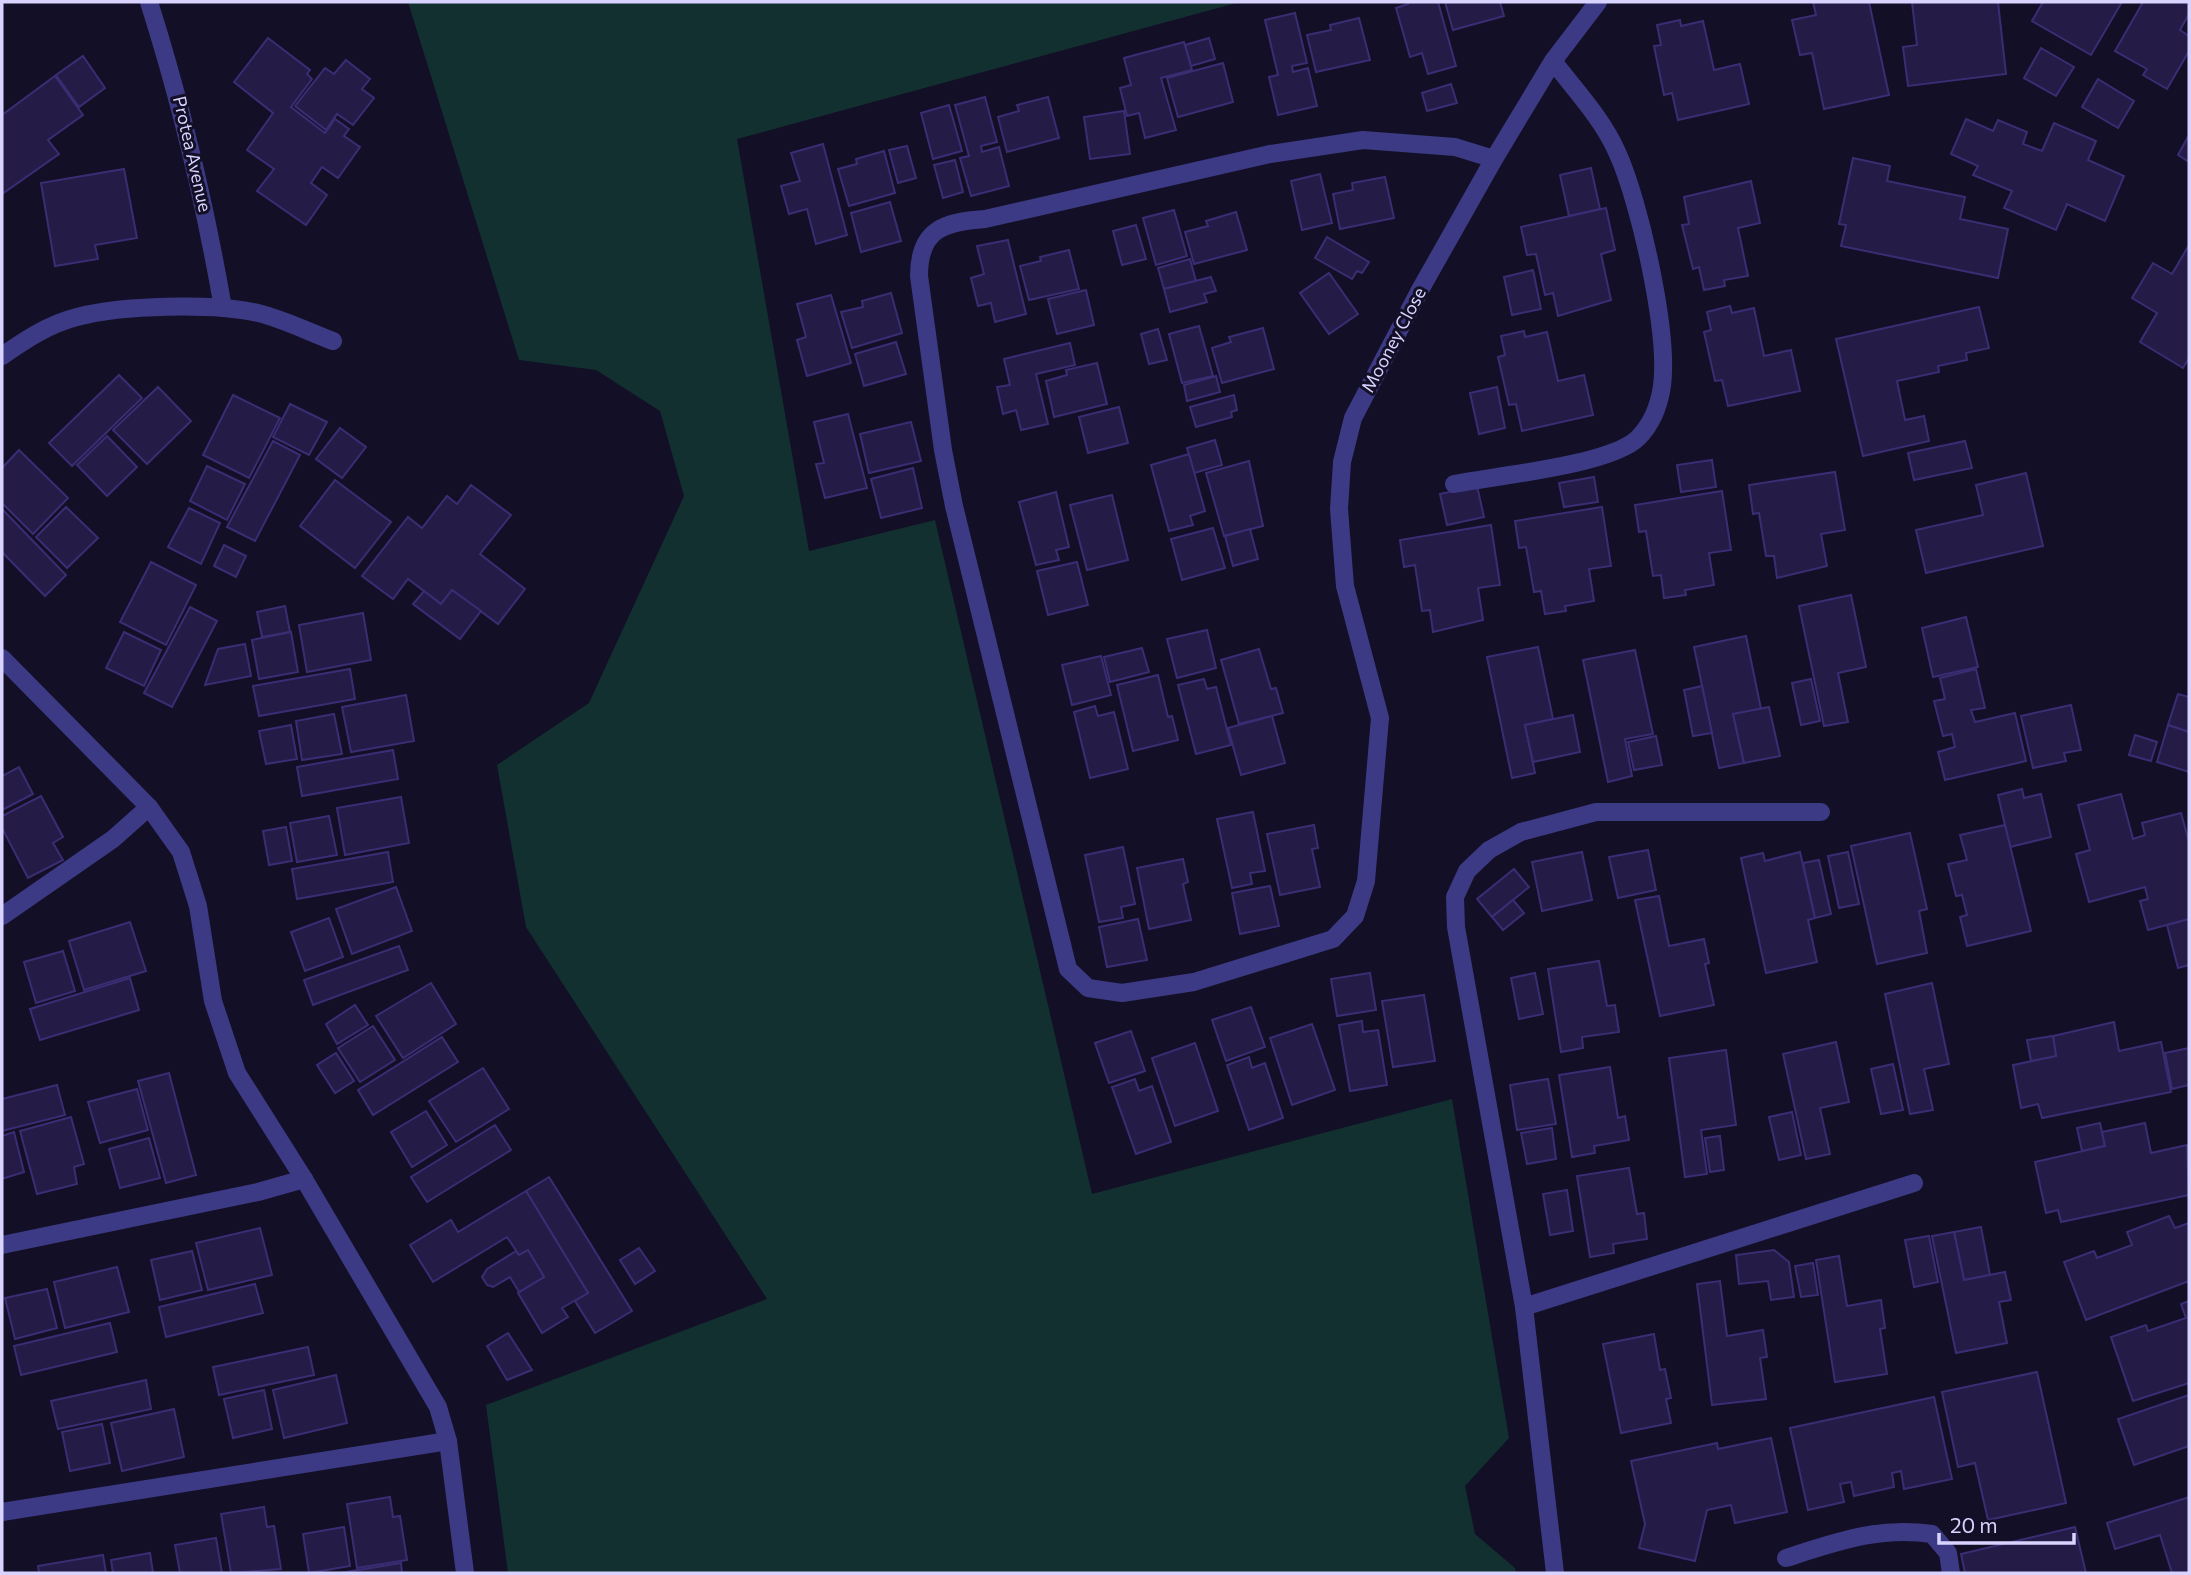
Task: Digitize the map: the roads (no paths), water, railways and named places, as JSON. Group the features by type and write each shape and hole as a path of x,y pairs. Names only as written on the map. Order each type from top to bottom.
{"street":[{"name":"Protea Avenue","path":"149,2 177,89 207,220 223,308"},
{"name":"Mooney Close","path":"1494,159 1455,147 1363,140 1270,154 985,219 948,222 930,237 919,256 919,276 941,437 954,506 1068,969 1088,988 1122,993 1194,982 1333,939 1355,916 1366,881 1380,718 1345,586 1339,509 1342,462 1353,418 1494,159 1553,61 1598,2"},
{"path":"1454,484 1602,457 1637,440 1655,416 1660,395 1662,360 1658,323 1643,233 1630,187 1603,125 1553,61"},
{"path":"2,356 30,336 77,317 135,309 223,308 259,313 333,341"},
{"path":"2,658 149,807 181,852 198,906 214,1000 237,1073 304,1179 424,1379 438,1407 448,1441 465,1573"},
{"path":"2,916 113,839 149,807"},
{"path":"1555,1573 1541,1432 1524,1307 1456,927 1455,897 1466,871 1489,850 1521,832 1596,812 1821,812"},
{"path":"2,1245 258,1192 304,1179"},
{"path":"1524,1307 1914,1183"},
{"path":"2,1512 448,1441"},
{"path":"1786,1558 1864,1533 1904,1530 1932,1534 1948,1553 1951,1573"}]}
